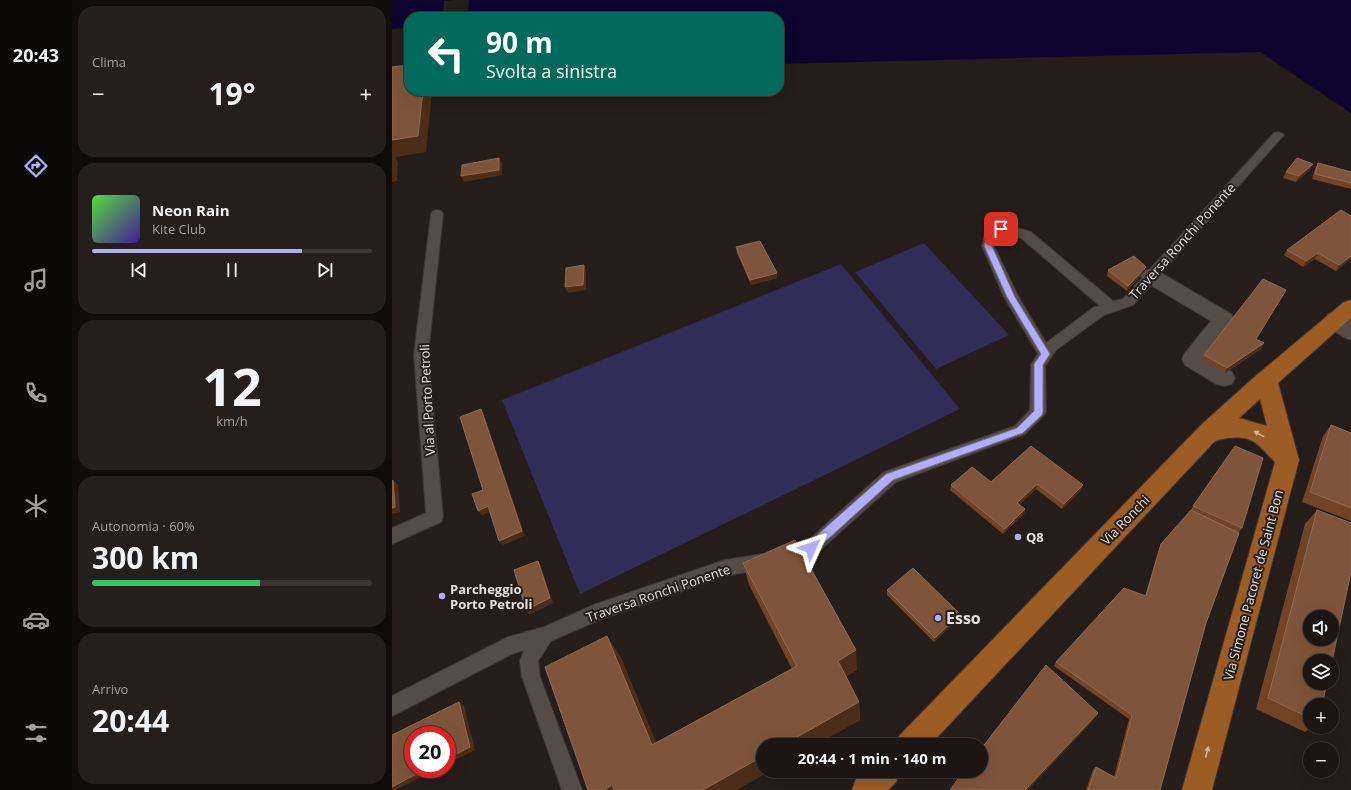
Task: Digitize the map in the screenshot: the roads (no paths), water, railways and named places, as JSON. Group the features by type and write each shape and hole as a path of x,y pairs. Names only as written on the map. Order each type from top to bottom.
{"main road":[{"name":"Via Ronchi","path":"917,738 1210,431 1343,313"},
{"name":"Via Simone Pacoret de Saint Bon","path":"1197,790 1287,460 1266,380"},
{"path":"1210,431 1241,427 1260,432 1287,460"},
{"path":"867,790 878,778"}],"street":[{"path":"1151,276 1224,319 1193,359 1224,378"},
{"path":"1343,313 1351,332"}],"lane":[{"name":"Traversa Ronchi Ponente","path":"392,706 508,646 544,635 596,613 725,568 790,558 811,548 890,477 1020,430 1038,412 1038,364 1051,346 1098,311 1128,302 1278,135"},
{"name":"Via al Porto Petroli","path":"392,536 434,517 421,355 437,214"},
{"path":"1045,354 1011,297 988,246 990,235 1001,229 1013,229 1026,235 1111,307"},
{"path":"544,635 534,650 530,661 531,677 572,790"}],"place":[{"name":"Q8","path":"1018,537"},
{"name":"Parcheggio Porto Petroli","path":"442,596"},
{"name":"Esso","path":"938,618"}]}
